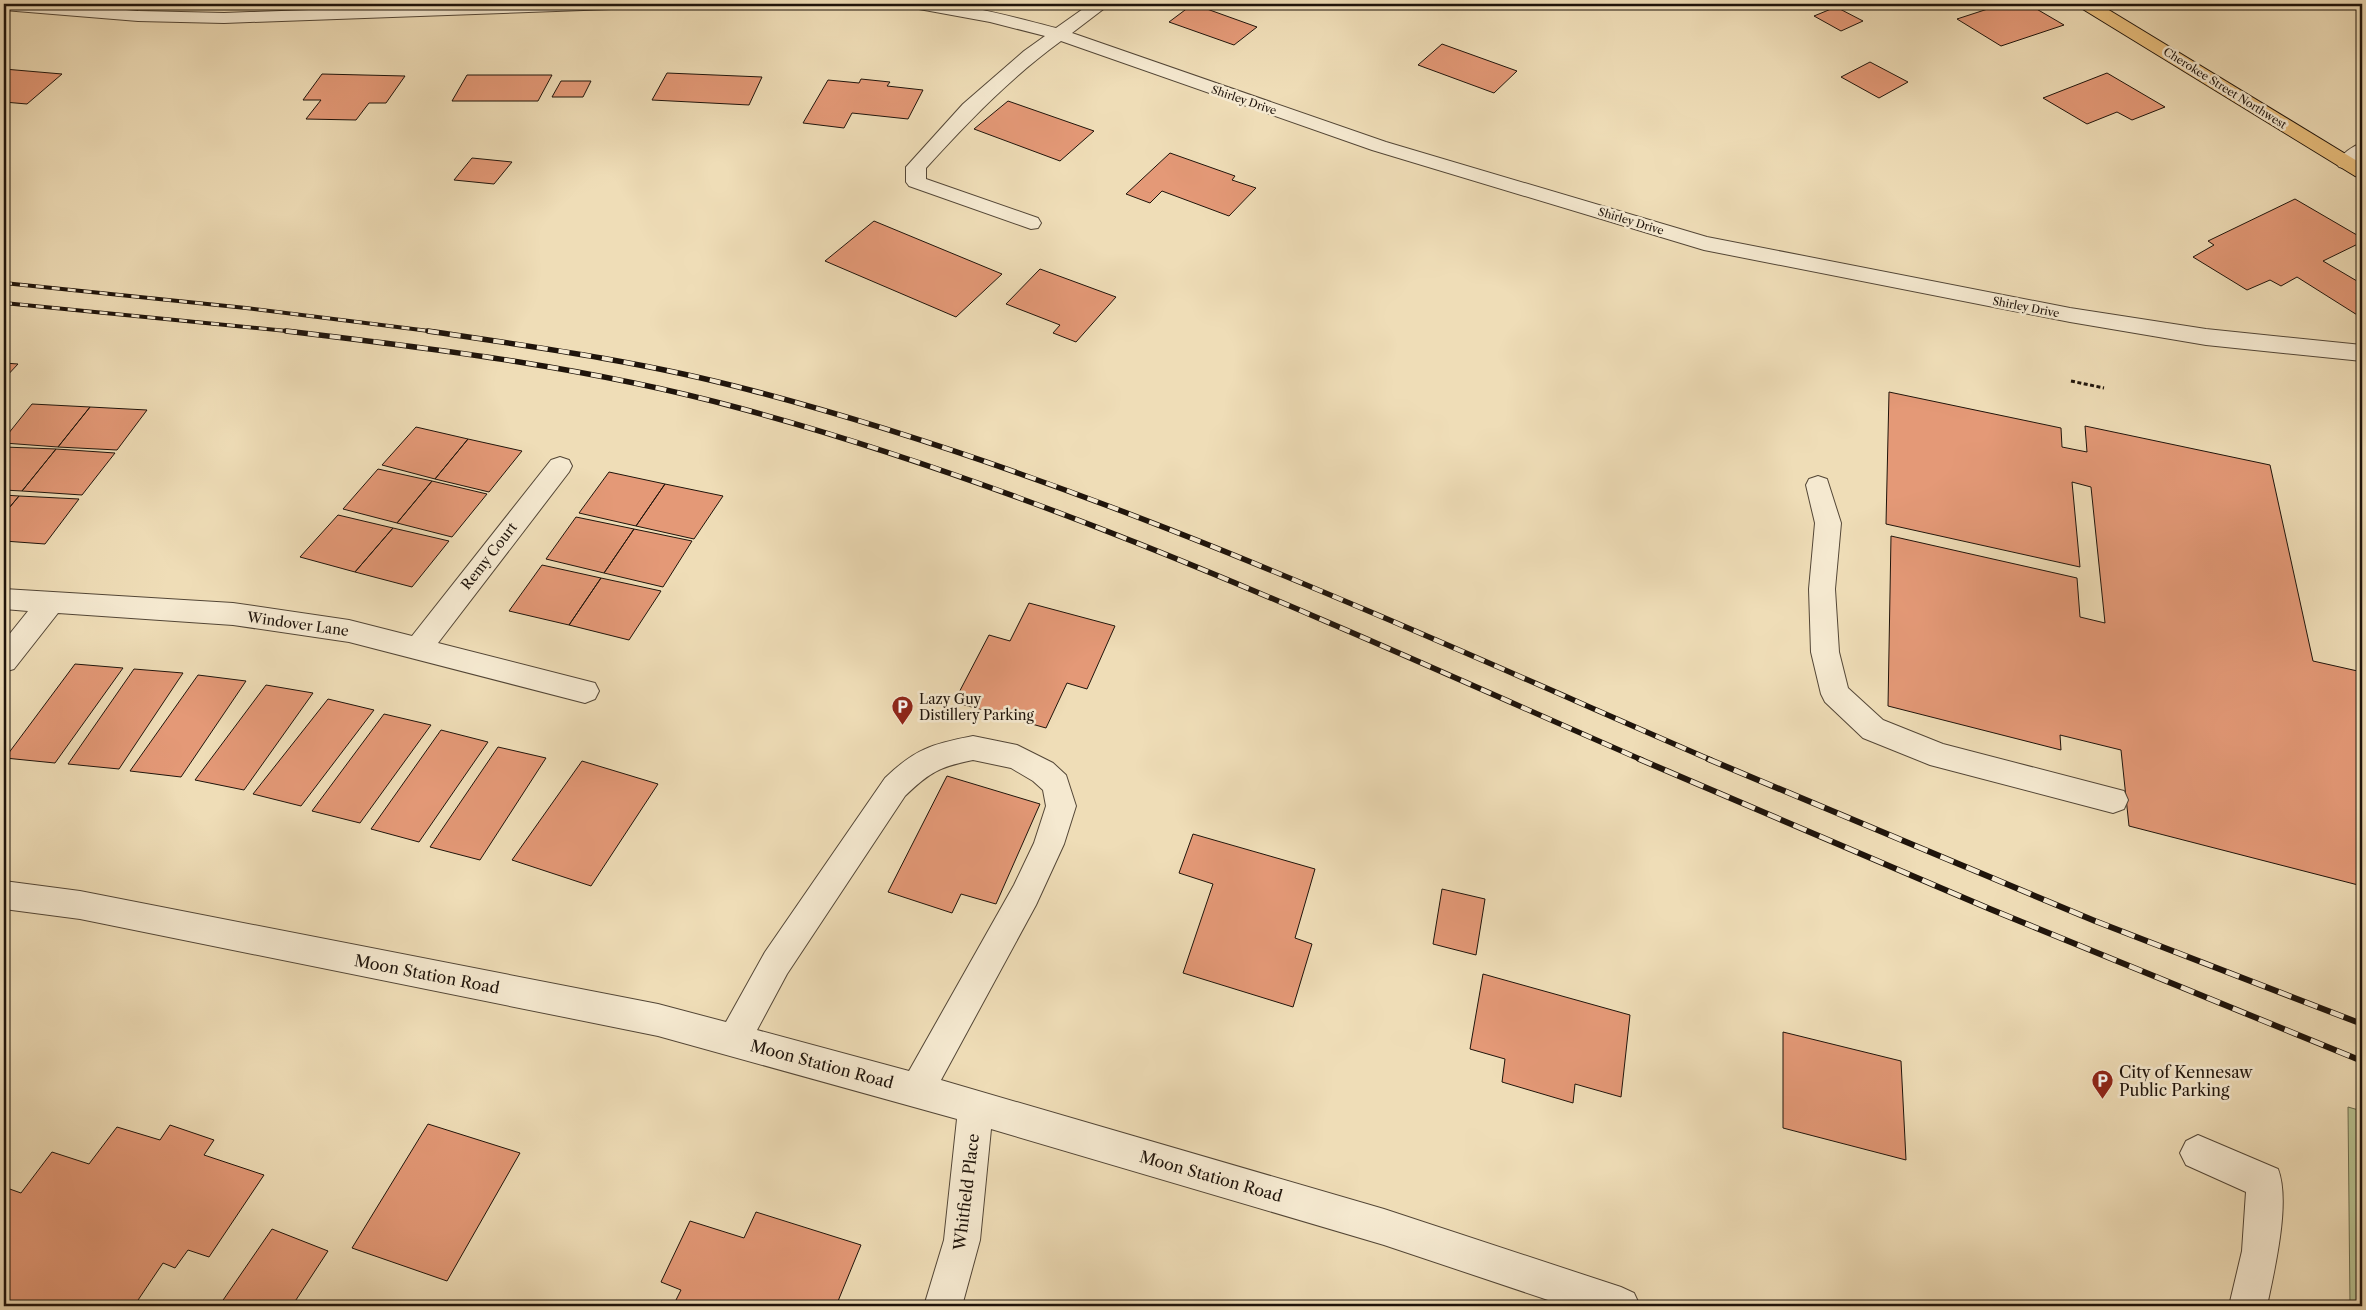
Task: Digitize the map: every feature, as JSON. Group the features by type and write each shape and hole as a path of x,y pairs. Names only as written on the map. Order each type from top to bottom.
{"main road":[{"name":"Cherokee Street Northwest","path":"2087,4 2354,168"}],"street":[{"path":"4,5 128,15 224,18 487,6 611,4"},
{"name":"Shirley Drive","path":"920,4 991,17 1058,34 1379,146 1704,250 1826,274 2206,337 2362,353"},
{"path":"1031,223 916,182 916,167 970,108 1030,55 1101,4"},
{"path":"2354,168 2362,149"},
{"name":"Remy Court","path":"419,647 560,466"},
{"path":"1818,485 1828,523 1822,589 1825,652 1835,694 1873,729 1940,756 2113,800"},
{"name":"Windover Lane","path":"4,599 233,614 349,630 584,690"},
{"path":"4,661 52,602"},
{"path":"734,1040 776,962 895,787 917,766 944,754 973,748 1017,757 1043,772 1056,784 1061,806 1049,844 1025,895 917,1090"},
{"name":"Moon Station Road","path":"4,895 80,905 658,1020 917,1090 1384,1227 1621,1306"},
{"name":"Whitfield Place","path":"943,1306 962,1240 976,1107"},
{"path":"2198,1153 2265,1182 2260,1251 2248,1306"}],"path":[{"path":"2071,381 2104,388"}],"green space":[{"path":"2348,1107 2362,1111 2362,1306 2350,1306"}],"building":[{"path":"1193,4 1257,27 1234,45 1169,22"},
{"path":"2003,4 2028,4 2064,25 2001,46 1957,19"},
{"path":"1836,7 1863,21 1841,31 1814,16"},
{"path":"1442,44 1517,71 1494,93 1418,65"},
{"path":"1870,62 1908,82 1879,98 1841,77"},
{"path":"4,69 62,74 27,104 4,102"},
{"path":"667,73 762,77 749,105 652,100"},
{"path":"2107,73 2165,107 2132,120 2117,112 2087,124 2043,98"},
{"path":"322,74 405,76 386,103 369,103 356,120 306,119 321,100 303,100"},
{"path":"467,75 552,75 538,101 452,101"},
{"path":"861,79 890,82 887,86 923,90 908,119 852,113 844,128 803,123 828,80 859,83"},
{"path":"561,81 591,81 583,97 552,97"},
{"path":"1008,101 1094,131 1060,161 974,129"},
{"path":"1170,153 1235,176 1232,180 1256,188 1229,216 1162,191 1150,203 1126,194"},
{"path":"472,158 512,162 494,184 454,180"},
{"path":"2295,199 2362,238 2362,242 2323,261 2362,284 2362,318 2297,277 2281,286 2270,280 2247,290 2193,257 2214,245 2208,241"},
{"path":"874,221 1002,274 956,317 825,261"},
{"path":"1040,269 1116,297 1076,342 1053,333 1060,325 1006,304"},
{"path":"4,363 18,364 4,379"},
{"path":"1889,392 2061,428 2062,447 2087,452 2085,426 2270,465 2313,661 2362,672 2362,886 2129,826 2121,750 2060,735 2061,750 1888,706 1891,536 2077,578 2080,617 2105,623 2091,487 2072,482 2080,567 1886,524"},
{"path":"32,404 90,407 58,447 4,443 4,439"},
{"path":"90,407 147,410 117,450 58,447"},
{"path":"416,427 468,439 435,479 382,465"},
{"path":"468,439 522,451 489,492 435,479"},
{"path":"4,447 56,449 22,491 4,490"},
{"path":"56,449 115,453 82,495 22,491"},
{"path":"378,469 432,481 397,523 343,509"},
{"path":"609,472 665,484 636,526 579,513"},
{"path":"432,481 487,494 452,537 397,523"},
{"path":"665,484 723,496 694,539 636,526"},
{"path":"4,495 19,496 4,514"},
{"path":"19,496 79,499 45,544 4,541 4,514"},
{"path":"338,515 393,528 355,572 300,557"},
{"path":"576,517 634,529 604,573 546,559"},
{"path":"393,528 449,541 412,587 355,572"},
{"path":"634,529 692,541 663,587 604,573"},
{"path":"542,565 601,578 569,625 509,611"},
{"path":"601,578 661,591 629,640 569,625"},
{"path":"1029,603 1115,626 1087,689 1067,683 1046,728 954,702 989,635 1010,641"},
{"path":"75,664 123,668 55,763 5,758"},
{"path":"134,669 183,673 119,769 68,764"},
{"path":"198,675 246,681 181,777 130,771"},
{"path":"266,685 313,693 244,790 195,780"},
{"path":"328,699 374,710 301,806 253,794"},
{"path":"384,714 431,725 360,823 312,811"},
{"path":"441,730 488,742 419,842 371,829"},
{"path":"498,747 546,758 480,860 430,847"},
{"path":"582,761 658,784 591,886 512,860"},
{"path":"947,776 1040,804 996,904 961,894 952,913 888,892"},
{"path":"1193,834 1315,869 1295,938 1312,944 1293,1007 1183,973 1213,884 1179,873"},
{"path":"1442,889 1485,899 1476,955 1433,944"},
{"path":"1483,974 1630,1015 1621,1097 1575,1084 1573,1103 1502,1082 1505,1059 1470,1049"},
{"path":"1783,1032 1901,1061 1906,1160 1783,1128"},
{"path":"428,1124 520,1153 447,1281 352,1248"},
{"path":"170,1125 214,1140 204,1155 264,1175 209,1257 188,1250 175,1268 163,1263 134,1306 108,1306 93,1301 89,1306 4,1306 4,1187 21,1193 52,1152 89,1164 117,1127 160,1140"},
{"path":"756,1212 861,1245 836,1306 673,1306 681,1290 661,1282 690,1221 744,1238"},
{"path":"272,1229 328,1251 292,1306 219,1306"}],"railway":[{"path":"4,283 246,308 437,332"},
{"path":"4,303 297,332"},
{"path":"286,331 514,361 628,382 739,408 855,442 970,480 1084,522 1197,567 1420,662 1642,760"},
{"path":"428,331 590,356 710,380 874,425 996,465 1118,509 1357,606 1711,760"},
{"path":"1639,759 1990,909 2362,1061"},
{"path":"1708,759 2095,921 2362,1024"}],"place":[{"name":"Lazy Guy Distillery Parking","path":"903,726"},
{"name":"City of Kennesaw Public Parking","path":"2103,1100"}]}
